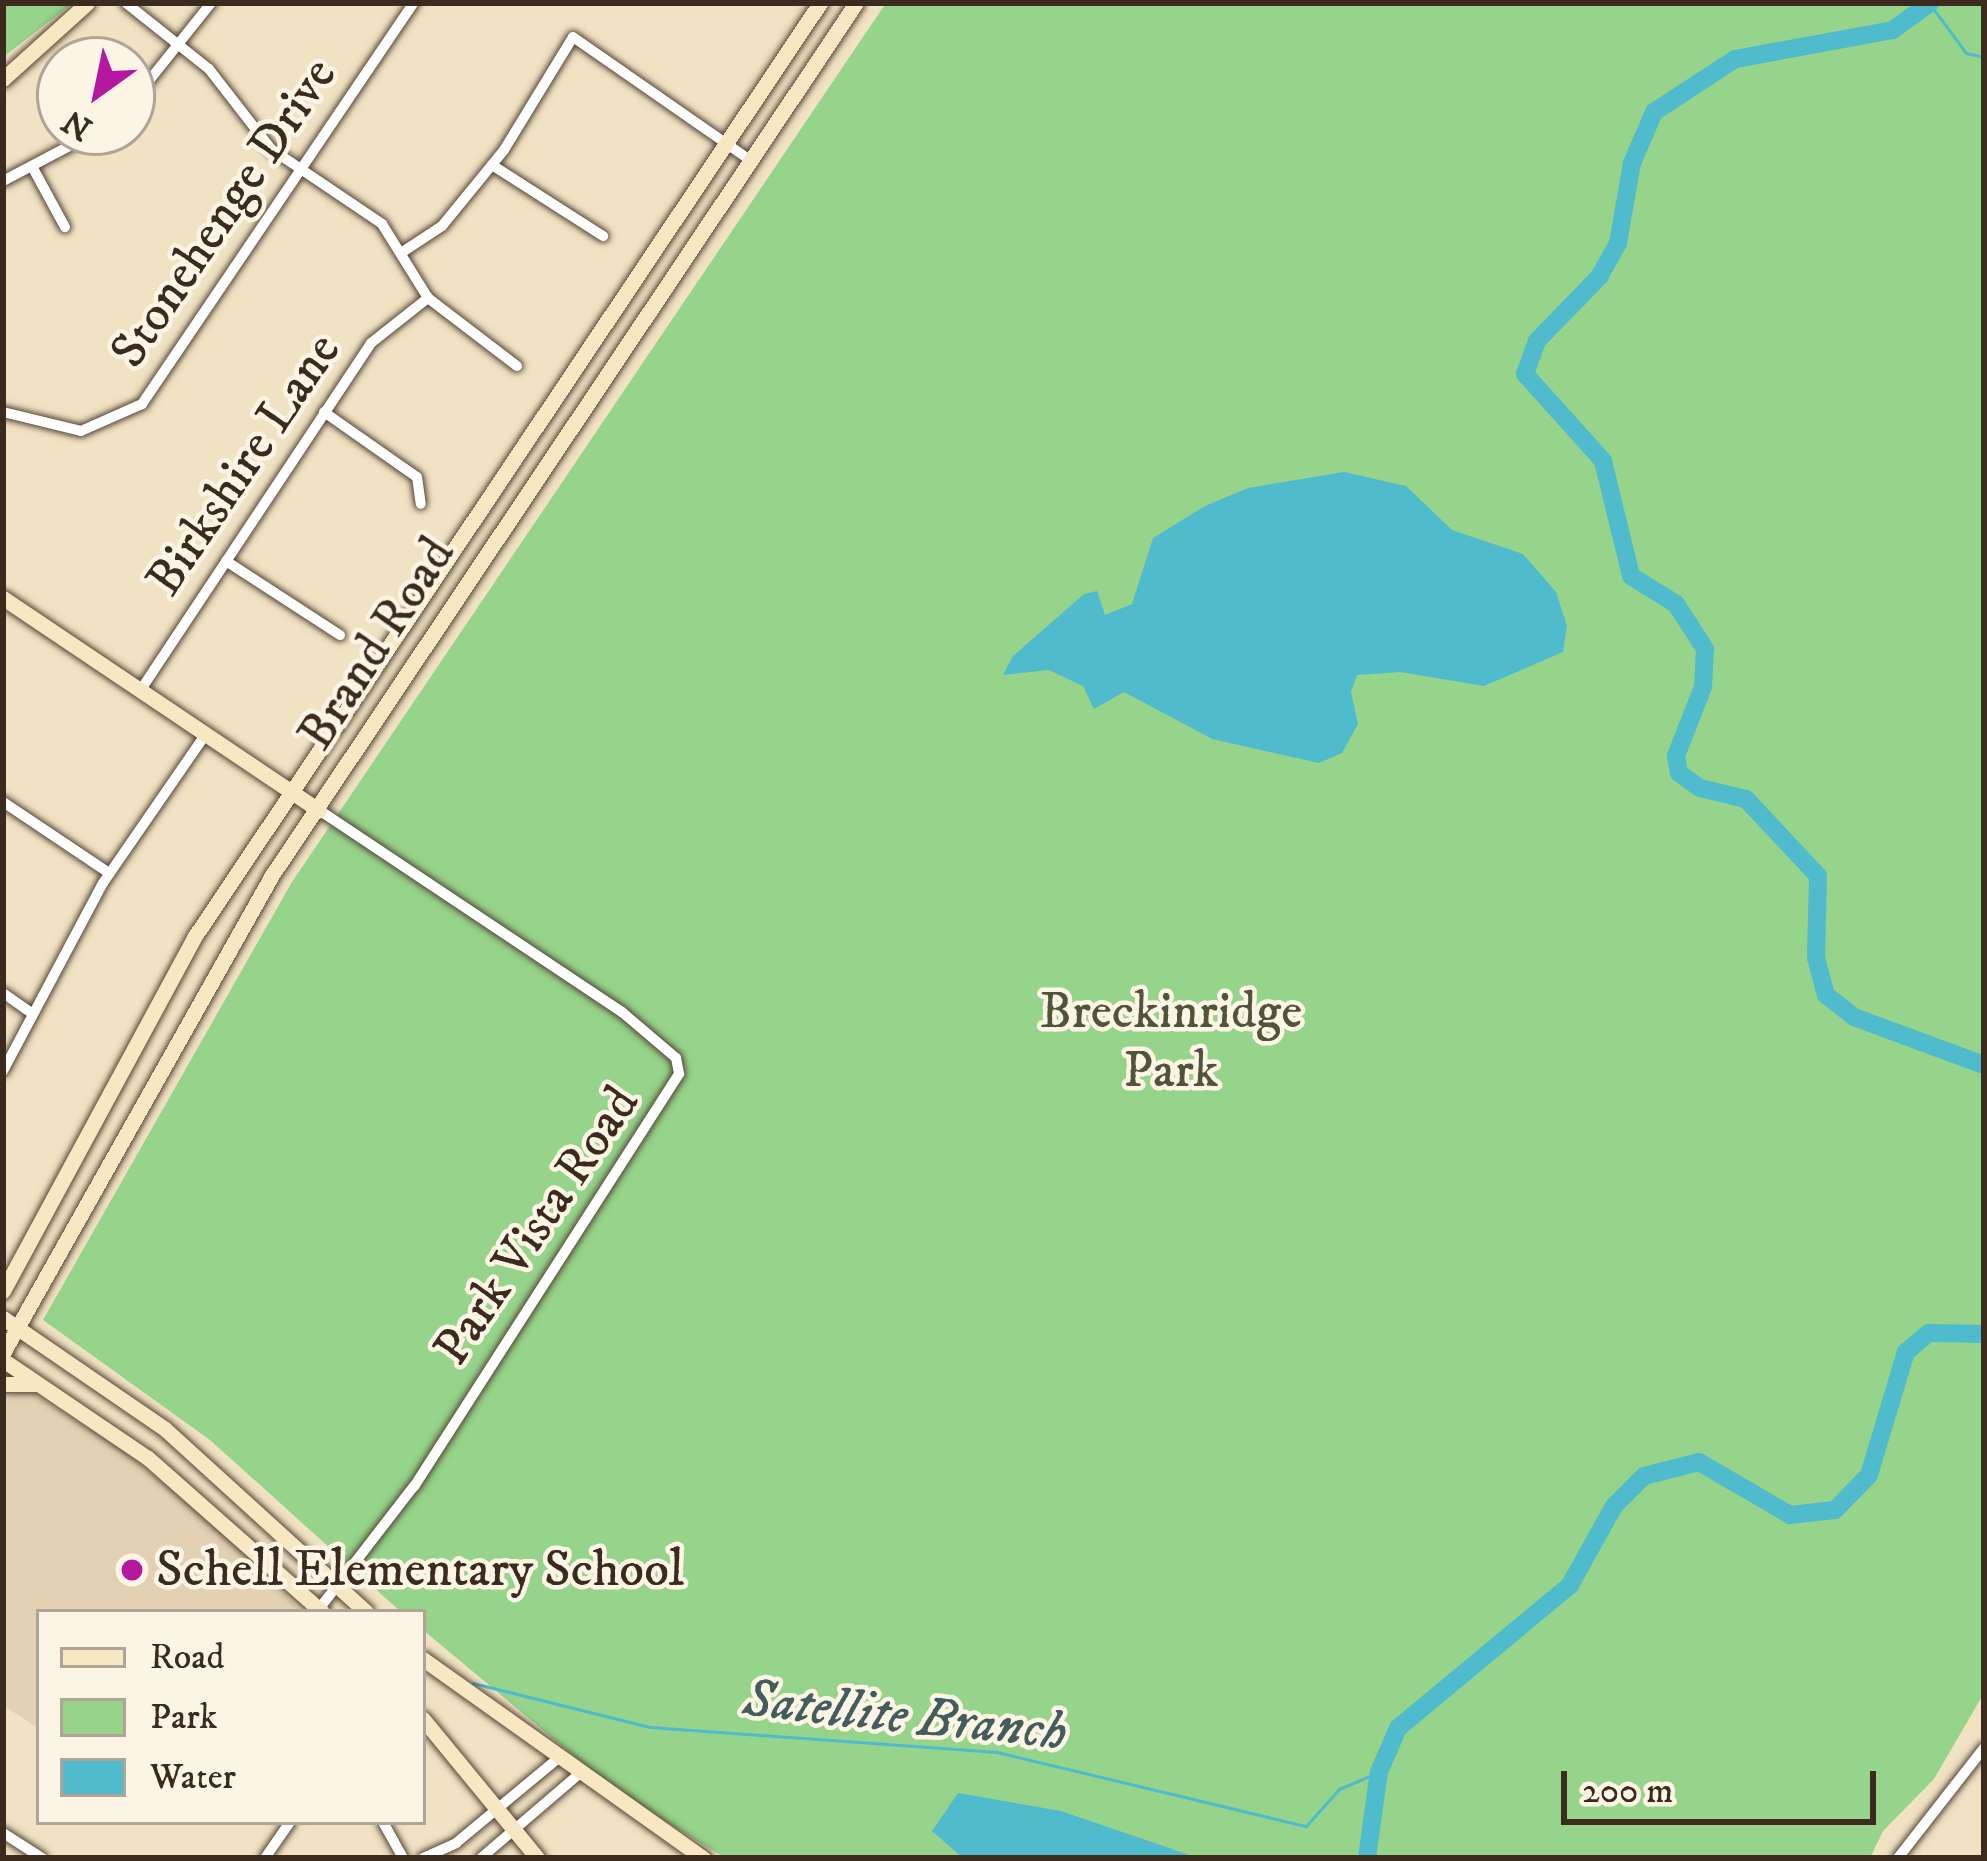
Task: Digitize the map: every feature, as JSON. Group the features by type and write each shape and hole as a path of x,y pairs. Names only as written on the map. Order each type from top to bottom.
{"main road":[{"path":"3,79 87,3"},
{"name":"Brand Road","path":"3,1291 195,936 723,141 820,3"},
{"name":"Brand Road","path":"3,1356 10,1323 165,1056 319,810 747,158 856,3"},
{"path":"3,598 319,810"},
{"path":"136,1041 165,1056"},
{"path":"10,1323 165,1429 363,1609"},
{"path":"3,1356 246,1536 319,1609"},
{"path":"3,1384 47,1388"},
{"path":"426,1661 578,1775 703,1858"},
{"path":"426,1723 537,1858"}],"street":[{"path":"126,3 182,45 256,134 301,171 382,224 404,251 428,298 517,365"},
{"path":"156,75 211,3"},
{"name":"Stonehenge Drive","path":"3,412 81,431 142,404 414,3"},
{"path":"404,251 442,226 492,165 573,38 747,158"},
{"path":"3,181 57,156"},
{"path":"492,165 603,236"},
{"path":"34,170 65,227"},
{"name":"Birkshire Lane","path":"140,691 371,343 428,298"},
{"path":"324,412 417,477 421,504"},
{"path":"226,561 340,635"},
{"path":"3,1072 109,873 205,735"},
{"path":"3,802 109,873"},
{"name":"Park Vista Road","path":"319,810 622,1012 676,1058 679,1074 414,1486 322,1609"},
{"path":"3,993 32,1012"},
{"path":"1898,1858 1984,1748"},
{"path":"423,1858 446,1854 557,1759"},
{"path":"481,1858 578,1775"},
{"path":"265,1858 288,1825"},
{"path":"385,1825 404,1858"},
{"path":"3,1833 42,1858"}],"shaded area":[{"name":"Schell Elementary School","path":"26,1390 122,1450 220,1528 299,1609 36,1609 36,1727 3,1705 3,1398"}],"green space":[{"path":"3,3 73,3 3,57"},
{"name":"Breckinridge Park","path":"886,3 1984,3 1984,1693 1934,1779 1883,1831 1870,1858 725,1858 616,1791 426,1633 426,1609 398,1609 210,1440 43,1320 292,882"}],"water":[{"path":"1344,472 1406,486 1452,530 1523,554 1556,592 1567,626 1563,652 1484,686 1400,672 1357,675 1351,692 1358,724 1342,753 1319,763 1212,739 1124,692 1094,709 1083,686 1049,670 1003,675 1013,656 1084,594 1097,591 1105,615 1132,604 1153,538 1205,506 1248,488"},
{"path":"958,1793 1061,1811 1198,1858 963,1858 932,1831"}],"waterway":[{"path":"1929,3 1966,53 1984,57"},
{"path":"1930,3 1893,30 1735,59 1654,112 1632,163 1618,243 1600,276 1537,341 1525,374 1603,461 1631,576 1676,604 1705,649 1703,687 1676,756 1679,773 1700,788 1746,799 1818,876 1816,958 1826,995 1854,1017 1984,1065"},
{"path":"1367,1858 1379,1772 1398,1728 1570,1585 1614,1506 1644,1476 1699,1462 1790,1515 1835,1510 1869,1475 1906,1352 1929,1333 1984,1334"},
{"name":"Satellite Branch","path":"473,1683 650,1727 997,1752 1306,1826 1339,1789 1379,1772"}],"place":[{"name":"Schell Elementary School","path":"132,1570"}]}
